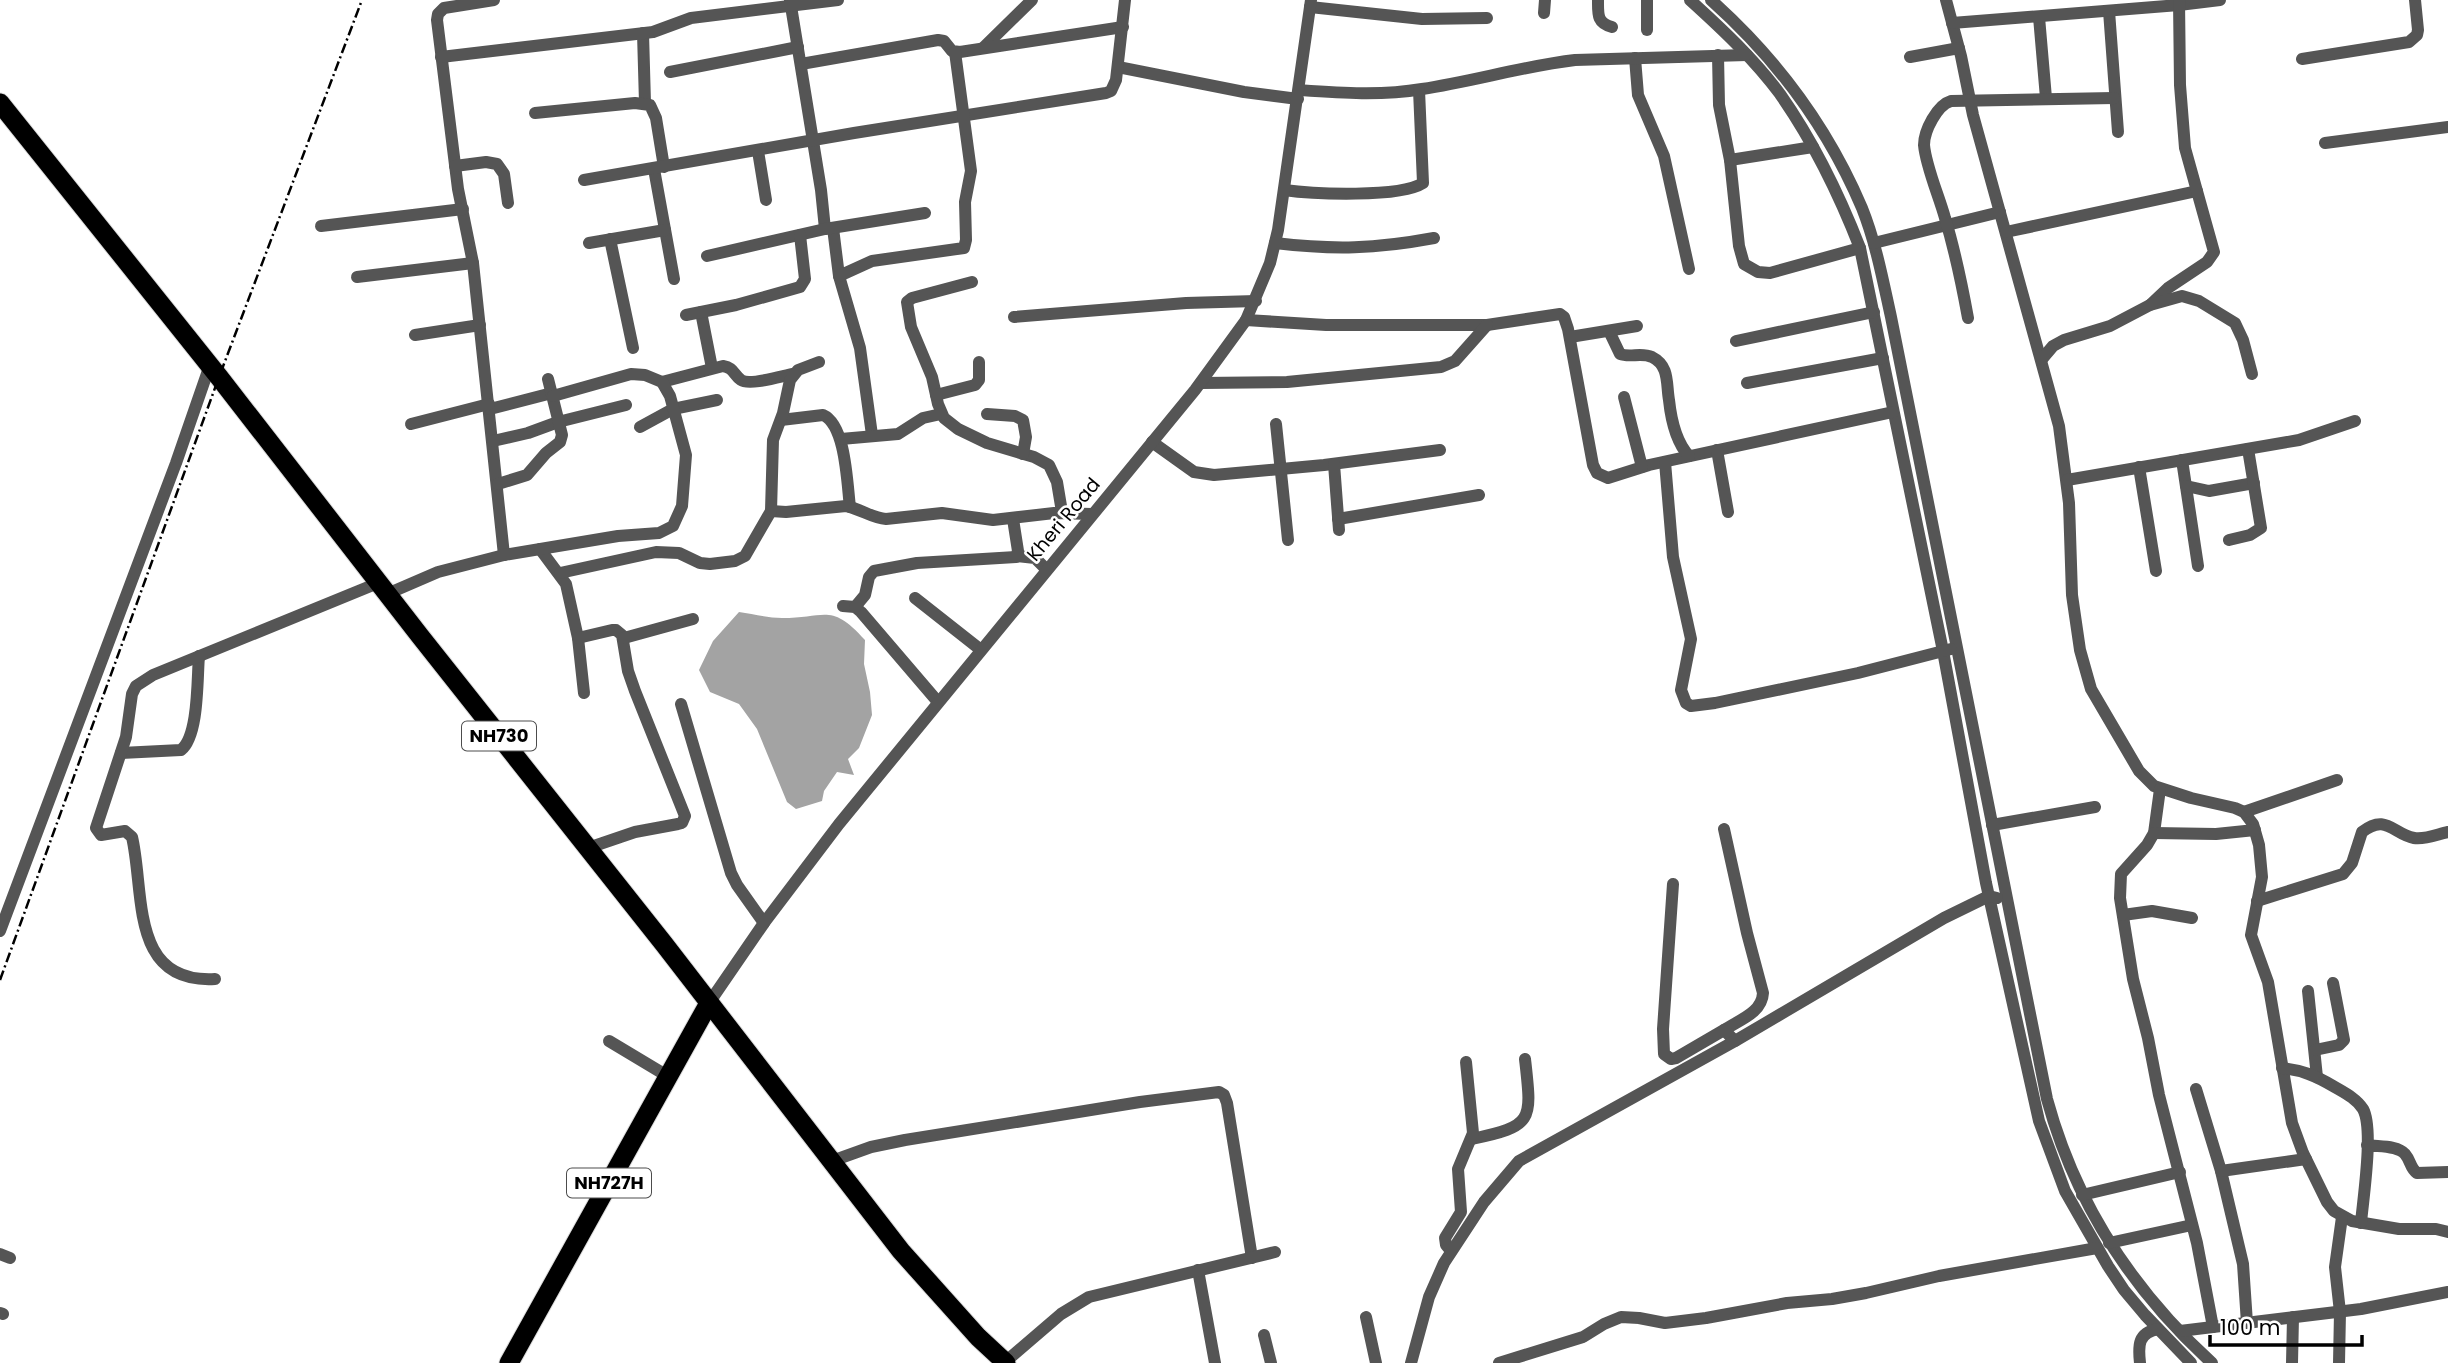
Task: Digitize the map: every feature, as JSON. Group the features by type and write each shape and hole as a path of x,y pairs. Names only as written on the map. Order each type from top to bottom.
{"highway":[{"name":"NH730","path":"0,103 210,365 901,1251 1005,1363"},
{"name":"NH727H","path":"509,1363 709,1003"}],"street":[{"path":"494,0 440,10 437,20 455,166 474,264 504,555"},
{"path":"441,57 643,33 691,18 791,3 838,0"},
{"path":"983,48 1032,0"},
{"path":"584,180 1107,93 1114,86 1118,67 1125,0"},
{"path":"1598,0 1599,20 1612,27"},
{"path":"1647,0 1647,30"},
{"path":"1690,0 1747,55 1779,94 1813,147 1860,248 1894,412 1992,825 1995,895 2046,1099 2062,1149 2124,1290 2170,1331 2212,1363"},
{"path":"1711,0 1774,64 1816,120 1846,173 1874,243 2039,1121 2065,1191 2103,1245 2128,1271 2191,1363"},
{"path":"1946,0 1970,101 2059,426 2067,480 2072,595 2085,673 2097,704 2115,727 2146,779 2160,789 2244,812 2255,830 2262,865 2251,935 2268,982 2292,1123 2306,1159 2328,1202 2342,1217 2361,1223 2399,1229 2447,1231"},
{"path":"1952,23 2220,0"},
{"path":"2302,59 2409,42 2417,35 2418,30 2415,0"},
{"path":"791,3 829,228 839,276 860,348 872,435"},
{"path":"2150,305 2168,288 2212,257 2213,245 2185,148 2180,85 2179,3"},
{"path":"1311,4 1394,18 1486,18"},
{"name":"Kheri Road","path":"709,1003 764,923 839,824 1201,383 1246,320 1256,301 1275,243 1311,4"},
{"path":"2109,11 2118,132"},
{"path":"2039,17 2046,98"},
{"path":"801,64 938,40 944,41 955,52 1122,27"},
{"path":"643,33 645,103"},
{"path":"670,72 797,47"},
{"path":"1910,57 1959,48"},
{"path":"839,276 872,261 964,248 965,202 971,171 955,52"},
{"path":"1718,55 1719,105 1730,160 1739,246 1741,257 1749,268 1770,273 1860,248"},
{"path":"1118,67 1244,92 1298,95 1370,94 1419,90 1548,63 1747,55"},
{"path":"1635,58 1638,95 1664,156 1689,269"},
{"path":"1284,190 1313,194 1353,194 1419,186 1424,179 1419,90"},
{"path":"1968,318 1948,226 1925,141 1941,106 1951,101 2114,98"},
{"path":"535,113 645,103 650,105 654,110 665,230 674,279"},
{"path":"2325,143 2448,127"},
{"path":"1730,160 1813,147"},
{"path":"758,151 766,200"},
{"path":"455,166 486,162 497,164 504,174 508,203"},
{"path":"2006,232 2197,191"},
{"path":"321,226 463,209"},
{"path":"1874,243 2000,212"},
{"path":"707,256 829,228 925,213"},
{"path":"589,243 665,230"},
{"path":"686,315 737,305 800,287 805,279 800,235"},
{"path":"1275,243 1345,249 1388,246 1434,238"},
{"path":"610,239 633,348"},
{"path":"357,277 474,264"},
{"path":"972,282 912,298 907,302 911,327 932,377 941,414 958,429 987,443 1043,461 1054,471 1062,512"},
{"path":"2042,359 2053,345 2064,340 2110,326 2150,305 2182,296 2191,297 2227,316 2240,331 2252,374"},
{"path":"1014,317 1186,303 1256,301"},
{"path":"701,312 712,368"},
{"path":"1736,341 1874,312"},
{"path":"1246,320 1326,325 1487,326 1560,314 1566,322 1570,337 1588,447 1597,473 1602,477 1613,478 1642,467 1894,412"},
{"path":"415,335 480,325"},
{"path":"1201,383 1287,382 1441,368 1455,361 1487,326"},
{"path":"1570,337 1637,326"},
{"path":"1609,331 1619,354 1647,355 1664,369 1669,382 1670,407 1679,441 1689,456"},
{"path":"1747,383 1883,358"},
{"path":"411,424 552,395 631,374 645,375 662,382 712,368 728,367 746,382 793,374 819,362"},
{"path":"936,394 975,386 979,380 979,362"},
{"path":"0,931 176,463 210,365"},
{"path":"560,573 656,552 679,553 705,564 735,561 745,556 771,510 772,449 793,374"},
{"path":"498,484 523,478 560,442 562,435 548,379"},
{"path":"215,979 185,977 175,973 161,961 145,927 132,837 125,831 105,835 98,832 99,819 126,737 130,704 136,686 153,675 199,656 383,588 504,555 618,536 659,533 673,526 682,506 686,456 674,409 662,382"},
{"path":"1625,397 1642,467"},
{"path":"640,427 674,409 717,400"},
{"path":"493,440 528,433 558,422 626,405"},
{"path":"841,439 903,433 923,418 941,414"},
{"path":"987,414 1015,416 1023,420 1026,437 1023,454"},
{"path":"781,420 826,415 844,449 850,507"},
{"path":"2067,480 2299,440 2355,421"},
{"path":"1276,424 1289,540"},
{"path":"1152,442 1181,464 1194,472 1204,474 1334,464 1440,450"},
{"path":"2229,540 2250,535 2261,528 2248,449"},
{"path":"1717,450 1728,512"},
{"path":"2182,460 2198,566"},
{"path":"1665,462 1673,557 1690,639 1681,682 1686,703 1699,706 1715,703 1858,673 1950,650"},
{"path":"1334,464 1338,524 1479,495"},
{"path":"2139,467 2156,571"},
{"path":"2186,485 2209,491 2255,483"},
{"path":"771,510 786,512 850,507 886,519 942,513 993,520 1062,512 1092,514"},
{"path":"1013,519 1017,556"},
{"path":"540,549 566,584 578,638 584,693"},
{"path":"938,702 849,607 865,595 869,577 874,571 917,563 1010,559 1017,556 1035,558 1046,569"},
{"path":"915,598 981,650"},
{"path":"624,638 693,620"},
{"path":"578,638 612,630 620,632 624,638 628,671 658,752 678,796 684,820 678,824 635,832 588,848"},
{"path":"121,753 181,750 188,744 199,656"},
{"path":"681,704 731,873 737,886 764,923"},
{"path":"2244,812 2337,780"},
{"path":"2160,789 2154,833 2121,874 2120,898 2133,979 2192,1225 2213,1327"},
{"path":"1992,825 2095,807"},
{"path":"2257,901 2343,874 2352,863 2362,832 2375,825 2393,826 2413,838 2448,832"},
{"path":"1673,884 1664,1019 1664,1054 1671,1059 1730,1036 1762,1003 1763,993 1746,933 1724,829"},
{"path":"2154,833 2216,834 2255,830"},
{"path":"1411,1363 1429,1297 1449,1249 1519,1161 1730,1036 1944,918 1995,895"},
{"path":"2123,915 2152,911 2192,918"},
{"path":"2315,1050 2339,1045 2344,1040 2333,983"},
{"path":"2308,991 2317,1077"},
{"path":"609,1041 668,1077"},
{"path":"1472,1139 1513,1129 1524,1121 1528,1107 1525,1059"},
{"path":"1449,1249 1445,1238 1461,1207 1458,1169 1472,1139 1473,1121 1466,1062"},
{"path":"2282,1068 2301,1070 2317,1077 2350,1096 2363,1110 2367,1126 2367,1145 2361,1223"},
{"path":"2196,1089 2221,1171 2243,1264 2247,1323"},
{"path":"832,1161 871,1147 905,1140 1219,1092 1224,1095 1227,1103 1252,1258"},
{"path":"2367,1145 2399,1150 2417,1173 2448,1171"},
{"path":"2221,1171 2306,1159"},
{"path":"2082,1195 2179,1172"},
{"path":"2339,1363 2340,1312 2335,1266 2342,1217"},
{"path":"1499,1363 1524,1359 1583,1337 1621,1317 1665,1323 1787,1303 1832,1299 2192,1225"},
{"path":"1005,1363 1075,1304 1106,1292 1275,1252"},
{"path":"1198,1270 1215,1363"},
{"path":"2140,1363 2138,1351 2141,1338 2149,1331 2213,1327 2340,1312 2448,1292"},
{"path":"1366,1317 1376,1363"},
{"path":"2291,1363 2293,1317"},
{"path":"1264,1335 1271,1363"}],"shaded area":[{"path":"739,612 777,618 835,616 865,640 864,664 872,715 859,748 848,759 854,775 837,772 824,791 822,801 796,809 787,802 757,729 739,704 710,692 699,670 713,641"}],"railway":[{"path":"0,980 219,377 362,0"}]}
